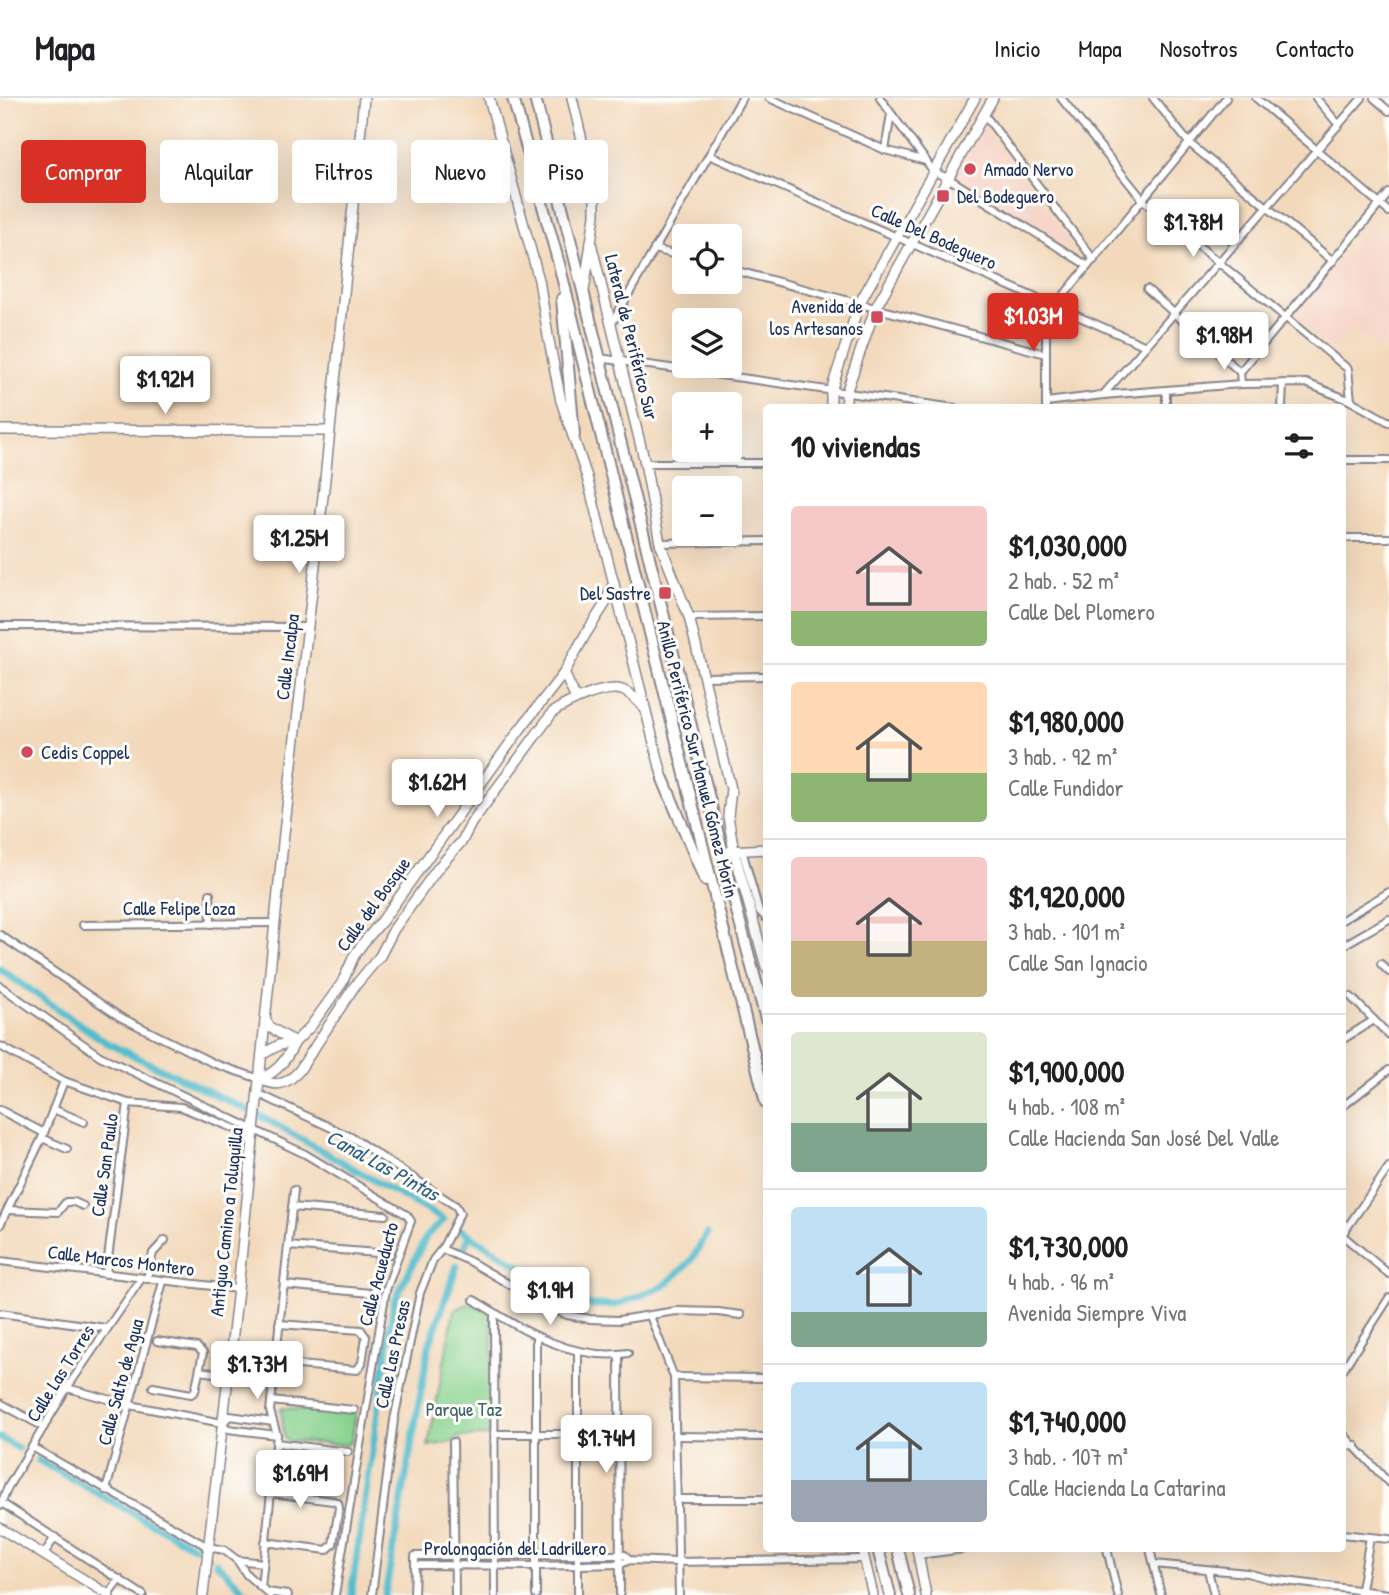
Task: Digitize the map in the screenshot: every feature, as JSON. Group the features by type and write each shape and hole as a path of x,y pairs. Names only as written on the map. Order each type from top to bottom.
{"highway":[{"name":"Anillo Periférico Sur Manuel Gómez Morín","path":"512,98 559,264 763,1092"},
{"name":"Anillo Periférico Sur Manuel Gómez Morín","path":"535,98 599,358 733,850 763,996"},
{"path":"559,264 574,435"},
{"path":"663,779 719,915"},
{"path":"879,1552 890,1595"},
{"path":"899,1552 909,1595"}],"street":[{"name":"Calle Incalpa","path":"260,1079 364,98"},
{"path":"489,98 540,281 561,401 574,435 614,582 663,779"},
{"path":"572,98 595,195 583,292"},
{"path":"612,323 741,98"},
{"path":"769,98 886,150 926,161"},
{"path":"880,98 934,172 948,178 1088,266"},
{"path":"846,404 846,393 875,309 993,98"},
{"path":"1061,98 1143,200 1348,369 1351,401"},
{"path":"1153,98 1189,143 1333,261"},
{"path":"1046,404 1048,320 1055,306 1226,98"},
{"path":"1256,98 1389,212"},
{"path":"1315,98 1339,125"},
{"path":"1103,394 1362,98"},
{"path":"1374,98 1389,111"},
{"path":"831,404 831,391 859,304 973,99"},
{"path":"886,150 891,114"},
{"path":"984,114 1094,260"},
{"name":"Calle Del Bodeguero","path":"709,155 1146,346"},
{"path":"1240,372 1389,193"},
{"name":"Lateral de Periférico Sur","path":"591,243 645,463 660,543 689,617 704,677 731,789 728,816 733,850 763,956"},
{"path":"654,249 672,254"},
{"path":"742,273 1046,354"},
{"path":"1147,289 1240,372 1241,384"},
{"path":"599,358 926,404"},
{"path":"1283,383 1283,404"},
{"path":"1051,404 1103,394 1241,384 1306,383 1351,401 1389,422"},
{"path":"1166,390 1166,404"},
{"path":"0,430 329,431"},
{"path":"1346,460 1389,460"},
{"path":"645,463 763,463"},
{"path":"1346,538 1389,538"},
{"path":"660,543 763,541"},
{"name":"Calle del Bosque","path":"263,1054 279,1045 295,1042 328,1005 363,943 382,922 521,728 564,673 605,604 614,582"},
{"path":"689,617 763,616"},
{"path":"0,625 308,627"},
{"path":"564,673 576,699"},
{"path":"704,677 763,676"},
{"name":"Calle del Bosque","path":"299,1071 354,987 380,956 394,929 438,868 462,841 505,775 554,712 568,701 614,689 637,699 646,711"},
{"path":"763,849 733,850 763,915"},
{"path":"1346,918 1389,892"},
{"path":"210,894 211,924"},
{"path":"1346,944 1389,919"},
{"name":"Calle Felipe Loza","path":"83,925 275,923"},
{"path":"0,935 120,1017 215,1064 278,1085 288,1083 299,1071 295,1042"},
{"path":"1381,964 1389,972"},
{"name":"Calle Acueducto","path":"0,986 100,1056 305,1154 407,1215 411,1221 386,1290 335,1595"},
{"path":"1351,997 1389,1035"},
{"path":"265,1020 271,1028 295,1042"},
{"path":"1346,1038 1374,1020"},
{"path":"260,1079 272,1074 283,1064 295,1042"},
{"path":"0,1046 64,1081 128,1102 181,1107 253,1128"},
{"path":"1346,1104 1389,1070"},
{"path":"256,1098 260,1079"},
{"path":"0,1226 43,1135 64,1081"},
{"name":"Antiguo Camino a Toluquilla","path":"203,1595 238,1289 256,1098"},
{"name":"Calle Las Presas","path":"256,1098 352,1137 456,1206 460,1213 433,1261 421,1293 394,1420 372,1595"},
{"name":"Calle San Paulo","path":"106,1274 128,1102"},
{"path":"53,1109 84,1122"},
{"path":"0,1110 67,1149"},
{"path":"1346,1229 1389,1167"},
{"path":"265,1591 263,1563 277,1439 270,1411 294,1190"},
{"path":"8,1210 58,1212 66,1202 83,1206"},
{"path":"292,1206 385,1215"},
{"path":"1346,1238 1389,1274"},
{"name":"Calle Las Torres","path":"1,1503 67,1388 106,1328 144,1279 153,1253 164,1240"},
{"path":"288,1246 390,1254"},
{"path":"442,1249 567,1315 619,1320 676,1311 741,1315"},
{"path":"284,1285 371,1293 375,1290 379,1254"},
{"name":"Calle Marcos Montero","path":"0,1261 238,1289"},
{"name":"Calle Salto de Agua","path":"106,1490 163,1282"},
{"path":"1346,1365 1389,1298"},
{"path":"474,1300 536,1337 578,1352 619,1355 628,1353"},
{"path":"494,1312 495,1595"},
{"path":"0,1313 106,1328"},
{"path":"650,1316 674,1377 679,1595"},
{"path":"275,1363 357,1370 362,1363 365,1333 360,1330 279,1324"},
{"path":"536,1337 537,1595"},
{"path":"153,1387 191,1394 198,1387 203,1353 201,1349 157,1341"},
{"path":"578,1352 578,1595"},
{"path":"619,1355 620,1595"},
{"path":"200,1371 228,1376"},
{"path":"674,1377 763,1377"},
{"path":"67,1388 130,1405 222,1423 228,1429 348,1452"},
{"path":"271,1401 354,1410"},
{"path":"0,1403 44,1427"},
{"path":"222,1423 230,1416 273,1422"},
{"path":"495,1434 619,1434"},
{"path":"675,1436 763,1437"},
{"path":"1346,1437 1389,1483"},
{"path":"453,1443 455,1595"},
{"path":"1346,1445 1356,1446"},
{"path":"32,1447 208,1547 223,1550 237,1560 247,1575 265,1591 288,1595"},
{"name":"Calle Las Torres","path":"0,1493 8,1487"},
{"path":"265,1542 327,1550 333,1544 338,1508 338,1503 334,1501 271,1493"},
{"path":"676,1499 763,1499"},
{"path":"1,1503 143,1595"},
{"path":"0,1528 108,1595 120,1579"},
{"path":"1346,1534 1389,1539"},
{"path":"44,1553 55,1537"},
{"path":"1361,1593 1370,1537"},
{"path":"918,1552 926,1595"},
{"path":"1108,1552 1118,1595"},
{"path":"1151,1552 1161,1595"},
{"path":"863,1554 873,1595"},
{"name":"Prolongación del Ladrillero","path":"630,1560 625,1555 415,1556 415,1565 578,1566 621,1564 630,1560 677,1562 863,1554"},
{"path":"237,1560 263,1563"},
{"path":"1154,1564 1251,1573 1270,1579 1361,1593 1389,1594"},
{"path":"414,1595 415,1565"},
{"path":"1208,1570 1213,1595"}],"shaded area":[{"path":"984,126 1070,240 1066,246 956,177"},
{"path":"1370,226 1389,245 1389,348 1379,350 1354,328 1334,351 1294,316"}],"green space":[{"name":"Parque Taz","path":"473,1302 492,1314 493,1436 458,1437 452,1442 428,1446 454,1310"},
{"path":"281,1408 356,1412 352,1441 347,1445 288,1441 284,1437"}],"waterway":[{"name":"Canal Las Pintas","path":"0,969 107,1043 264,1118 444,1220 427,1235 394,1302 351,1595"},
{"path":"461,1230 566,1294 591,1305 616,1305 664,1286 691,1261 707,1234"},
{"path":"464,1248 469,1235"},
{"path":"385,1595 429,1346 457,1266"},
{"path":"0,1438 18,1448"},
{"path":"38,1460 194,1547"},
{"path":"216,1562 248,1595"}],"place":[{"name":"Amado Nervo","path":"970,169"},
{"name":"Del Bodeguero","path":"943,196"},
{"name":"Avenida de los Artesanos","path":"877,317"},
{"name":"Del Sastre","path":"665,593"},
{"name":"Cedis Coppel","path":"27,752"}]}
